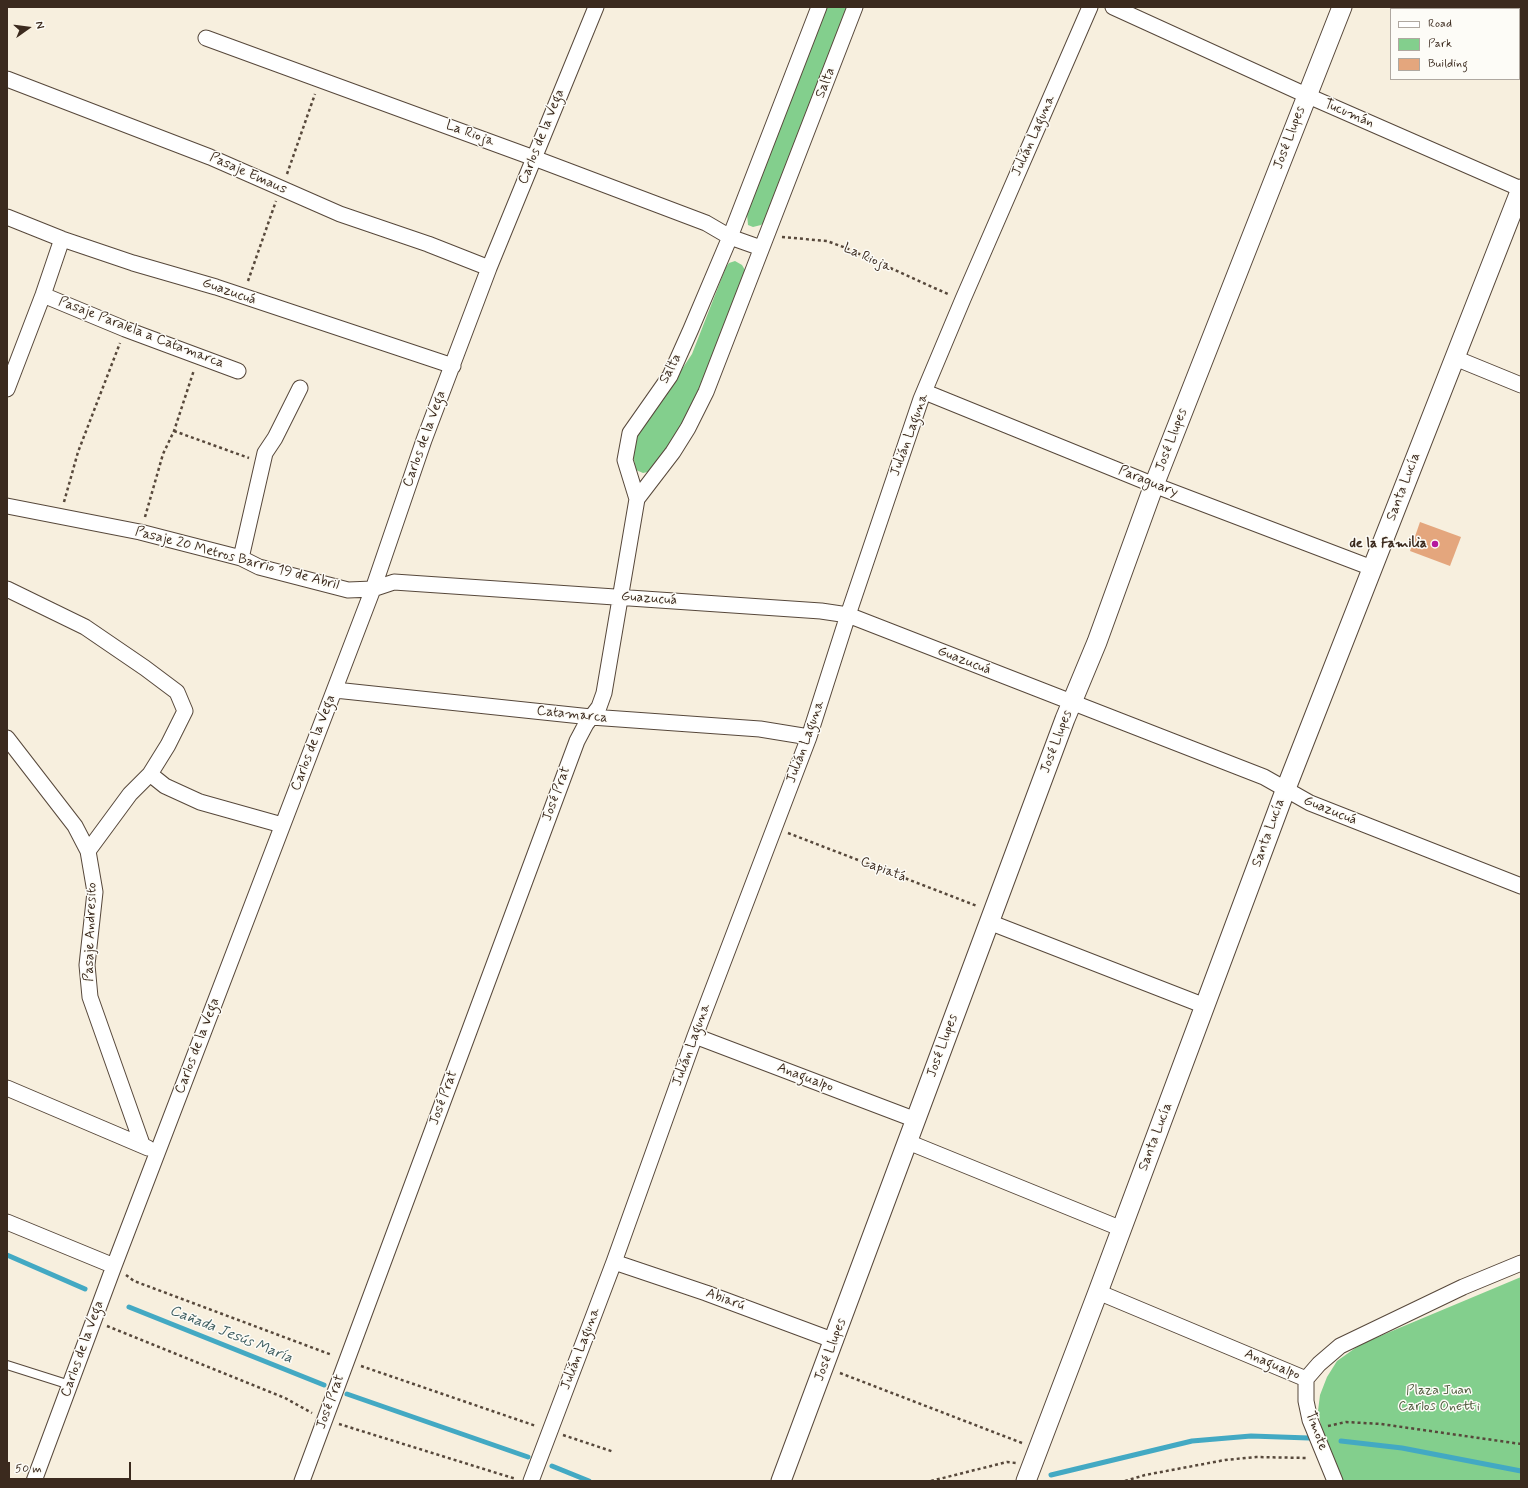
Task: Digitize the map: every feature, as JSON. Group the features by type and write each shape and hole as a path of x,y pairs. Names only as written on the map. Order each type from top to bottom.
{"street":[{"name":"Carlos de la Vega","path":"34,1481 114,1266 373,589 424,440 489,268 596,7"},
{"name":"Salta","path":"591,717 600,707 604,693 637,499 625,460 630,433 670,376 730,236 819,7"},
{"name":"Salta","path":"637,499 673,452 688,428 706,392 855,7"},
{"name":"Julián Laguna","path":"531,1481 614,1262 695,1036 773,828 809,737 848,615 925,392 963,299 1090,7"},
{"name":"Tucumán","path":"1114,7 1306,96 1521,189"},
{"name":"José Llupes","path":"781,1481 825,1367 991,917 1072,703 1097,642 1154,485 1342,7"},
{"name":"La Rioja","path":"206,38 534,158 706,223 730,236"},
{"name":"Pasaje Emaus","path":"7,79 210,157 340,214 428,244 489,268"},
{"name":"Santa Lucía","path":"1032,1464 1122,1229 1285,791 1521,189"},
{"name":"Guazucuá","path":"7,217 62,239 133,263 216,287 453,366"},
{"path":"730,236 763,243"},
{"path":"7,389 43,295 62,239"},
{"name":"Pasaje Paralela a Catamarca","path":"43,295 125,329 238,371"},
{"path":"1455,358 1521,385"},
{"path":"241,558 265,453 282,426 300,388"},
{"name":"Paraguary","path":"925,392 1154,485 1372,568"},
{"name":"Pasaje 20 Metros Barrio 19 de Abril","path":"7,506 140,532 241,558 258,567 348,590 373,589"},
{"name":"Guazucuá","path":"373,589 394,582 821,611 848,615 1264,777 1285,791 1310,803 1521,886"},
{"path":"7,589 85,627 145,668 178,692 185,711 168,745 150,774 130,794 88,851"},
{"name":"Catamarca","path":"335,690 591,717 760,729 809,737"},
{"name":"José Prat","path":"302,1481 577,741 591,717"},
{"name":"Pasaje Andresito","path":"7,738 75,826 88,851 95,892 87,964 90,997 142,1144"},
{"path":"150,774 165,786 200,802 282,825"},
{"path":"991,917 1205,1006"},
{"name":"Anagualpo","path":"695,1036 916,1120"},
{"path":"7,1088 142,1144 157,1153"},
{"path":"908,1142 1122,1229"},
{"path":"7,1222 114,1266"},
{"name":"Abiarú","path":"614,1262 706,1293 834,1341"},
{"name":"Anagualpo","path":"1098,1292 1306,1379 1319,1364 1340,1346 1463,1287 1521,1263"},
{"name":"Timote","path":"1306,1379 1306,1401 1314,1430 1335,1481"}],"lane":[{"path":"7,1365 70,1385"}],"path":[{"name":"La Rioja","path":"763,243 826,241 846,248 948,294 963,299"},
{"path":"60,517 78,452 125,329"},
{"path":"140,532 163,454 174,431 199,357"},
{"path":"174,431 262,462"},
{"name":"Capiatá","path":"773,828 991,917"},
{"path":"94,1319 119,1332 285,1398 324,1419 521,1481"},
{"path":"825,1367 1032,1464"},
{"path":"1314,1430 1346,1422 1381,1424 1521,1444"},
{"path":"1126,1481 1145,1475 1224,1460 1256,1457 1326,1458"},
{"path":"931,1481 1007,1462 1032,1464"}],"green space":[{"path":"827,7 851,7 765,221 761,225 753,227 748,225 747,214"},
{"path":"735,261 742,265 745,270 698,403 652,471 643,473 636,470 634,447 638,435 692,354 726,267 729,263"},
{"name":"Plaza Juan Carlos Onetti","path":"1521,1277 1521,1481 1342,1481 1322,1431 1318,1411 1320,1395 1327,1377 1337,1361 1361,1344"}],"building":[{"name":"de la Familia","path":"1420,522 1461,537 1450,566 1410,551"}],"waterway":[{"name":"Cañada Jesús María","path":"7,1255 85,1289"},
{"name":"Cañada Jesús María","path":"129,1307 324,1385"},
{"name":"Cañada Jesús María","path":"347,1394 528,1457"},
{"path":"1051,1475 1192,1441 1251,1436 1309,1438"},
{"path":"1341,1441 1402,1448 1521,1471"},
{"name":"Cañada Jesús María","path":"552,1466 589,1481"}],"place":[{"name":"de la Familia","path":"1435,544"}]}
